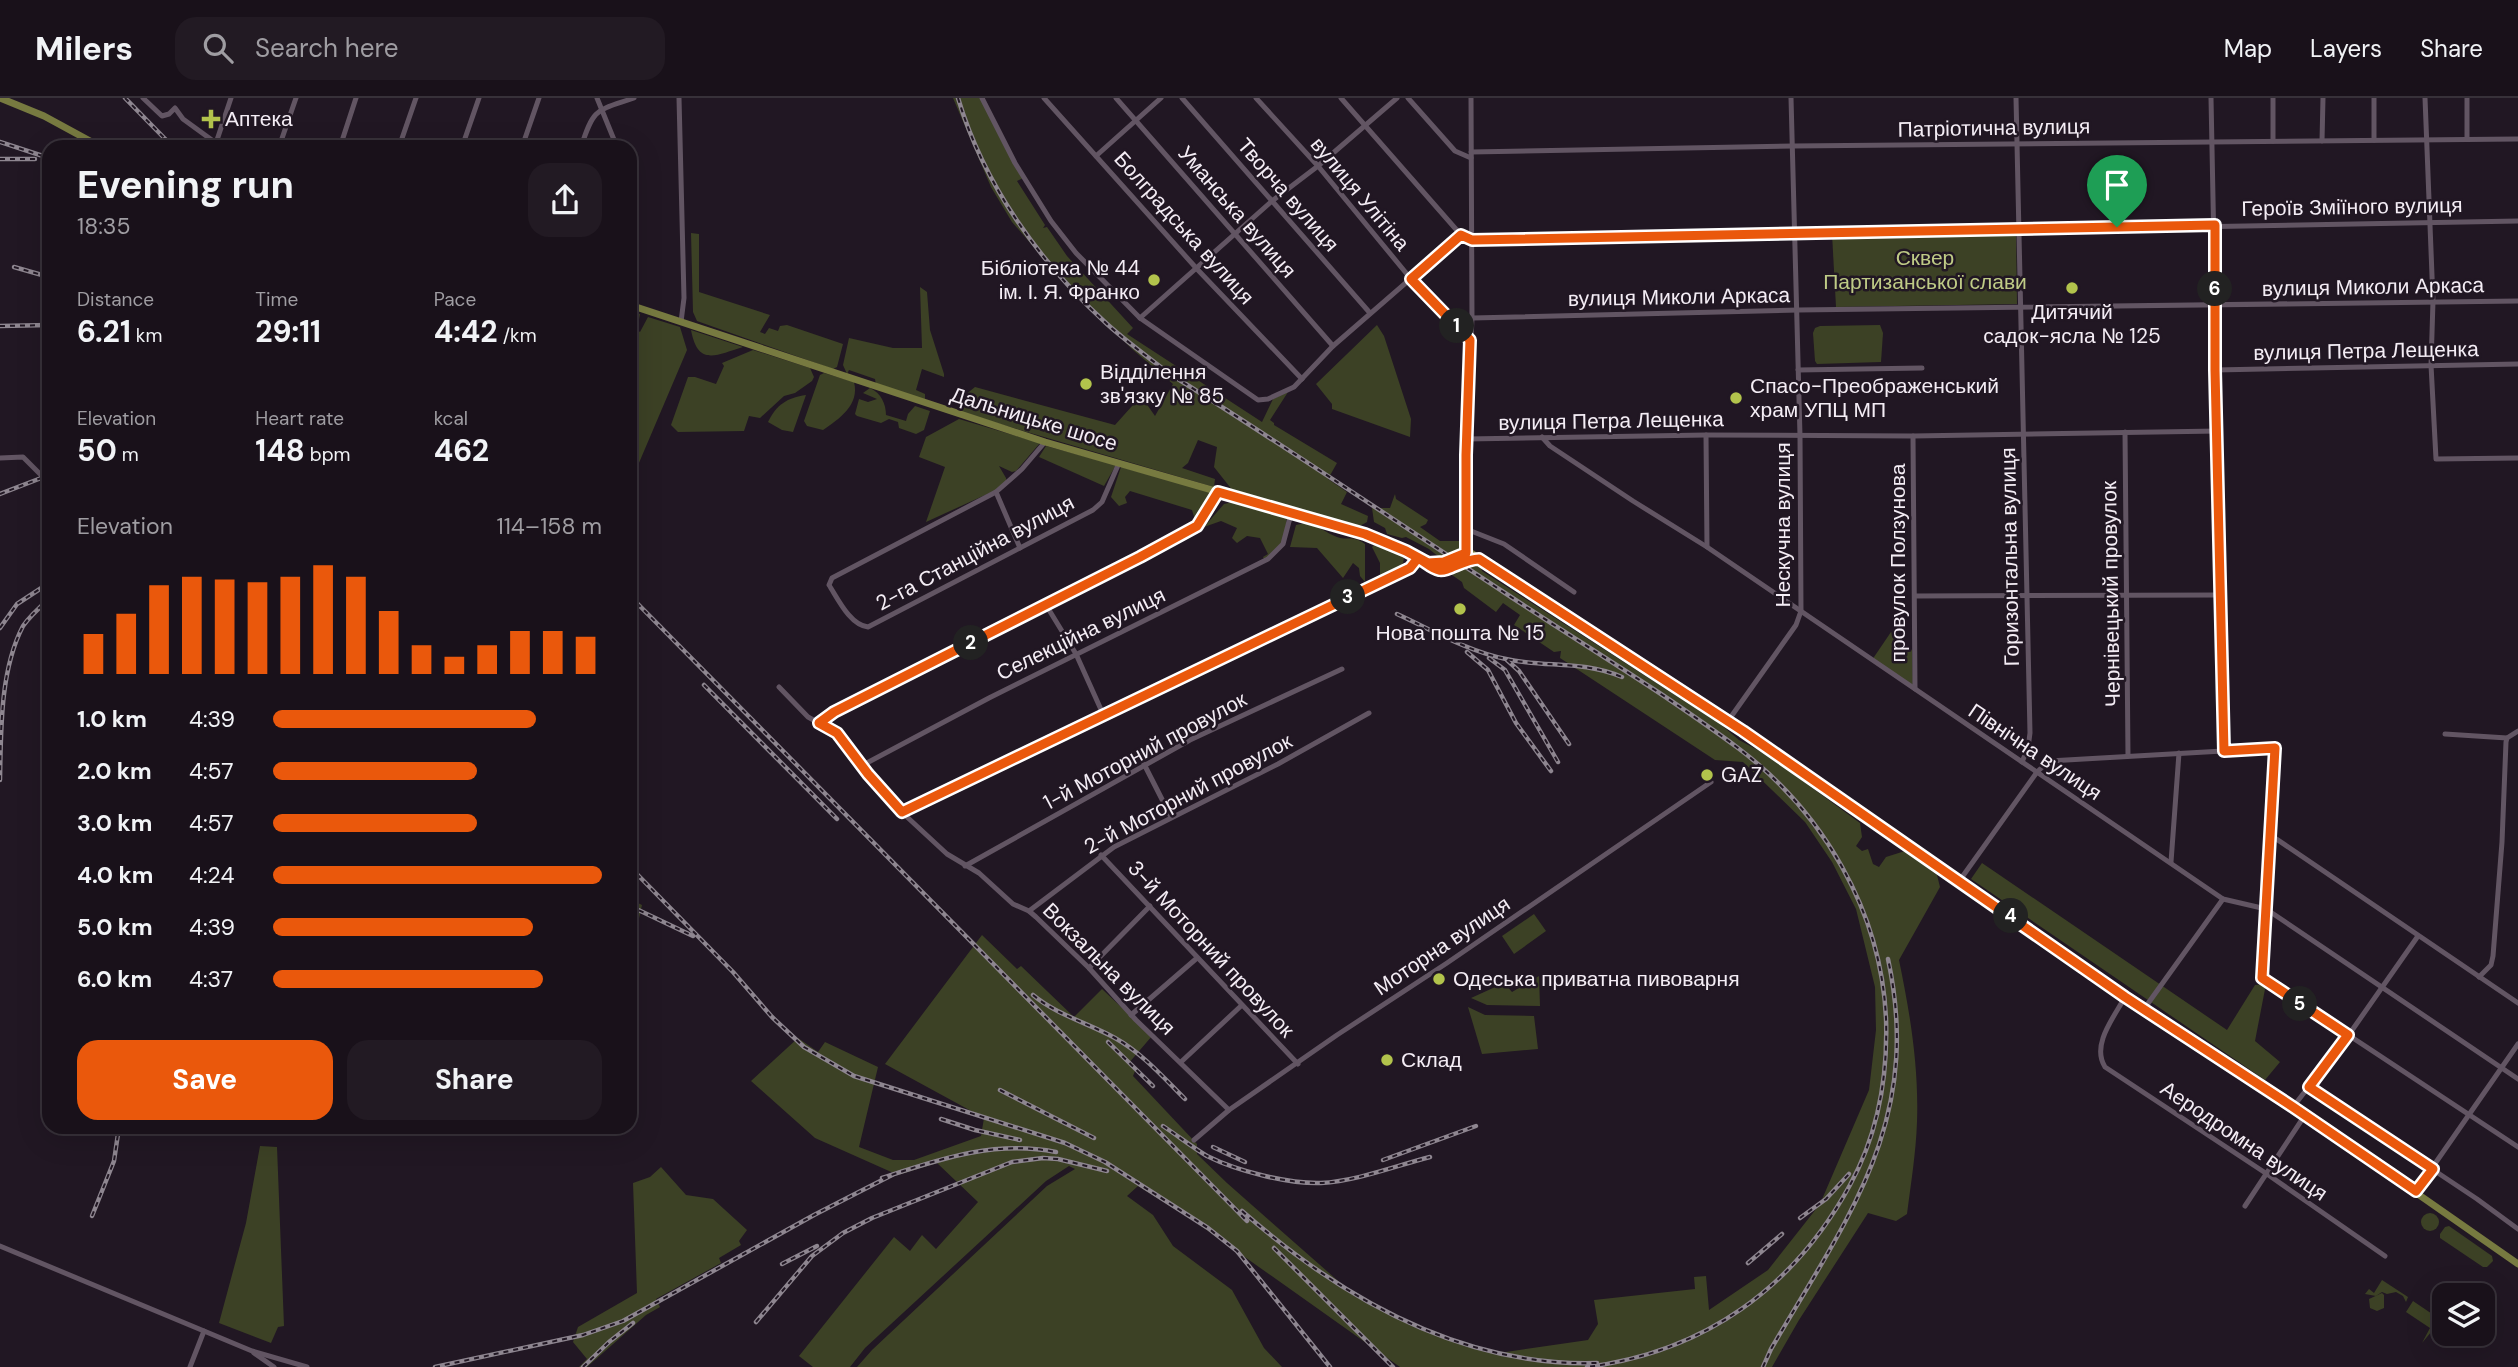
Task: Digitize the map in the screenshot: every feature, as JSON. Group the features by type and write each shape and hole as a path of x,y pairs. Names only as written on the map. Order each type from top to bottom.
{"main road":[{"path":"0,98 44,116 88,140"},
{"name":"Дальницьке шосе","path":"637,307 1045,442 1365,534 1428,563 1466,557 1479,559 1728,721"},
{"path":"1728,721 2125,997 2305,1115 2518,1264"}],"street":[{"path":"143,98 162,116 169,114 178,98"},
{"path":"218,140 231,98"},
{"path":"281,140 296,98"},
{"path":"342,140 356,98"},
{"path":"401,140 416,98"},
{"path":"464,140 478,98"},
{"path":"524,140 539,98"},
{"path":"597,98 614,140"},
{"path":"583,140 590,119 601,109 634,98"},
{"path":"680,98 684,298 681,322"},
{"path":"982,98 1015,163 1051,221 1076,253 1140,318 1258,400 1268,399 1294,387 1333,346 1461,235"},
{"name":"Болградська вулиця","path":"1044,98 1197,269 1302,379"},
{"name":"Уманська вулиця","path":"1116,98 1333,346"},
{"path":"1096,156 1161,98"},
{"name":"Творча вулиця","path":"1182,98 1370,313"},
{"name":"вулиця Улітіна","path":"1256,98 1318,166 1411,279 1470,340"},
{"path":"1341,98 1461,235 1472,240"},
{"path":"1140,318 1272,201 1318,166 1397,98"},
{"path":"1408,98 1455,151 1471,155"},
{"path":"1466,557 1472,318 1471,98"},
{"name":"Нескучна вулиця","path":"1728,721 1796,625 1801,611 1800,436 1791,98"},
{"name":"Горизонтальна вулиця","path":"2016,98 2030,733 2022,762"},
{"path":"2211,98 2224,751"},
{"path":"2273,98 2273,141"},
{"path":"2322,141 2323,98"},
{"path":"2374,98 2374,140"},
{"path":"2425,98 2433,302 2431,365 2436,459 2518,458"},
{"path":"2467,98 2467,139"},
{"path":"174,108 183,119 210,140"},
{"name":"Патріотична вулиця","path":"1471,155 1793,146 2518,139"},
{"name":"Героїв Зміїного вулиця","path":"1472,240 1796,232 2518,221"},
{"name":"вулиця Миколи Аркаса","path":"1472,318 1797,310 2518,301"},
{"name":"вулиця Петра Лещенка","path":"2215,370 2518,364"},
{"path":"1798,370 1922,368"},
{"name":"вулиця Петра Лещенка","path":"1467,439 2218,431"},
{"name":"Чернівецький провулок","path":"2125,432 2128,756"},
{"path":"1706,435 1707,547"},
{"name":"провулок Ползунова","path":"1913,436 1915,689"},
{"name":"Північна вулиця","path":"1542,437 1550,446 1633,502 1707,547 2223,899 2266,909 2518,1079"},
{"path":"1020,548 996,492 1023,469 1045,442"},
{"path":"0,458 23,457 42,474"},
{"name":"2-га Станційна вулиця","path":"996,492 832,578 829,585 851,617 861,626 869,627 1093,510 1102,502 1119,463"},
{"path":"819,723 834,712 1197,526 1218,492"},
{"name":"Селекційна вулиця","path":"863,765 1076,654 1268,559 1283,544 1291,514"},
{"path":"1466,529 1497,540 1574,592"},
{"path":"902,812 1410,568 1418,558"},
{"path":"1915,596 2221,595"},
{"path":"1046,605 1076,654 1103,715"},
{"name":"1-й Моторний провулок","path":"965,866 1144,764 1342,669"},
{"name":"Вокзальна вулиця","path":"779,687 808,717 837,733 902,812 947,854 979,873 1013,904 1029,911 1229,1110"},
{"name":"2-й Моторний провулок","path":"1029,911 1101,855 1278,764 1369,713"},
{"path":"2445,734 2507,738 2518,730"},
{"path":"2479,978 2491,965 2493,956 2507,738"},
{"path":"1960,880 2037,772 2053,759 2275,748 2262,978 2518,1147"},
{"path":"2171,862 2179,753"},
{"path":"1144,764 1171,817"},
{"name":"Моторна вулиця","path":"1194,1140 1229,1110 1337,1035 1711,782"},
{"path":"2269,834 2518,1003"},
{"name":"3-й Моторний провулок","path":"1101,855 1298,1064"},
{"path":"2144,1009 2223,899"},
{"path":"1089,968 1150,906"},
{"path":"2293,1107 2418,936"},
{"path":"1131,1015 1197,958"},
{"name":"Аеродромна вулиця","path":"2125,997 2100,1045 2099,1058 2105,1067 2385,1256"},
{"path":"1181,1062 1242,1005"},
{"path":"2416,1191 2518,1044"},
{"path":"2309,1087 2518,1228"},
{"path":"2245,1206 2305,1115"},
{"path":"0,1245 252,1351 307,1367"},
{"path":"190,1367 204,1331"},
{"path":"252,1351 274,1367"}],"green space":[{"path":"953,98 981,98 1023,178 1017,181 1045,225 1043,228 1047,227 1067,256 1133,328 1127,334 1262,422 1273,399 1288,392 1270,420 1337,463 1328,479 1347,492 1341,504 1368,516 1367,522 1358,527 1233,491 1214,467 1217,447 1198,440 1188,463 1182,468 1215,479 1214,487 959,412 959,393 965,395 975,387 1115,425 1141,396 1155,416 1173,384 1132,349 1064,282 1012,222 991,187"},
{"path":"691,233 699,234 699,292 770,315 760,332 765,334 769,328 778,331 780,326 787,325 843,344 837,367 833,369 697,321 693,312"},
{"name":"Сквер Партизанської слави","path":"2016,233 2017,304 1836,307 1832,234"},
{"path":"920,287 927,292 930,330 944,374 944,377 922,369 916,390 925,394 925,402 876,385 875,379 849,370 847,374 843,365 849,338 893,348 922,348"},
{"path":"648,317 680,327 687,350 637,468 637,330 640,332"},
{"path":"1377,325 1384,336 1411,419 1410,437 1332,409 1332,404 1316,384"},
{"path":"1880,325 1883,333 1881,362 1817,364 1815,361 1815,328"},
{"path":"691,330 743,347 717,355 703,354 694,342"},
{"path":"753,350 810,368 814,377 795,393 784,396 760,418 749,416 744,431 678,432 671,425 688,377 716,384 724,366 722,363"},
{"path":"824,373 854,382 855,390 847,410 823,430 807,426 804,421 820,375"},
{"path":"870,388 882,399 886,415 906,421 915,406 930,411 924,430 916,434 899,428 898,422 889,419 881,423 857,416 855,414 859,399 868,402 877,399 863,393"},
{"path":"806,395 793,432 782,430 768,422 783,403"},
{"path":"959,419 1040,443 1016,471 999,466 1007,485 926,522 945,467 919,457 926,437"},
{"path":"1046,446 1116,465 1104,486 1039,457"},
{"path":"1121,467 1214,493 1204,516 1196,523 1192,510 1130,491 1125,497 1127,503 1119,506 1111,497"},
{"path":"1395,494 1396,499 1428,520 1420,527 1440,541 1464,541 1458,550 1439,557 1406,537 1387,534 1385,528 1374,522 1372,508 1390,508"},
{"path":"1233,502 1287,518 1282,542 1264,559 1268,554 1260,538 1247,536 1237,543 1232,538 1237,528 1221,521 1204,527 1224,504"},
{"path":"1305,523 1337,537 1365,544 1365,582 1360,576 1359,568 1353,563 1343,578 1317,548 1290,547 1296,525"},
{"path":"1374,545 1395,551 1404,558 1403,563 1393,573 1380,576 1380,563 1372,547"},
{"path":"1470,563 1481,565 1482,571 1719,723 1739,740 1769,756 1860,823 1862,837 1856,846 1862,851 1868,849 1873,864 1879,867 1886,857 1905,851 1937,875 1940,887 1899,960 1917,1081 1916,1145 1907,1214 1896,1221 1868,1213 1772,1367 1400,1367 1194,1221 1138,1186 1127,1196 1153,1215 1173,1246 1232,1290 1264,1348 1282,1367 857,1367 1047,1186 1075,1169 1069,1166 1046,1181 865,1348 850,1367 813,1367 799,1356 894,1237 910,1251 922,1235 936,1249 978,1202 937,1163 898,1175 815,1138 751,1081 798,1038 818,1052 825,1042 878,1067 859,1147 893,1160 914,1160 981,1136 984,1118 885,1064 982,935 1017,969 1021,966 1074,1017 1102,989 1152,1036 1128,1064 1135,1071 1133,1076 1197,1144 1197,1154 1345,1287 1401,1320 1483,1351 1506,1352 1588,1340 1598,1324 1594,1300 1695,1289 1694,1277 1706,1276 1709,1310 1768,1270 1820,1204 1869,1090 1876,1030 1875,987 1856,909 1832,862 1805,822 1743,762 1715,760 1560,658 1561,651 1554,652 1514,625 1520,615 1503,603 1496,612 1464,588 1462,582 1452,575"},
{"path":"1891,632 1912,650 1913,687 1872,660"},
{"path":"1982,863 2227,1030 2255,985 2266,984 2255,1041 2280,1062 2265,1080 1971,879"},
{"path":"637,902 642,905 637,928"},
{"path":"1534,914 1546,931 1514,954 1502,936"},
{"path":"1539,976 1540,1006 1487,1005 1471,998 1504,983 1512,992"},
{"path":"1468,1007 1485,1015 1534,1016 1538,1049 1482,1054"},
{"path":"637,1014 639,1063 637,1063"},
{"path":"260,1146 277,1147 284,1326 278,1327 271,1343 219,1323 246,1223"},
{"path":"661,1167 686,1195 713,1199 747,1230 739,1241 741,1245 719,1258 721,1263 656,1299 660,1307 646,1315 587,1367 579,1367 587,1359 573,1342 578,1327 637,1293 633,1183 650,1177"},
{"path":"2426,1213 2434,1213 2439,1222 2437,1229 2426,1231 2421,1226 2421,1218"},
{"path":"2449,1226 2492,1256 2493,1261 2483,1267 2440,1238 2445,1227"},
{"path":"2382,1280 2408,1297 2406,1302 2403,1296 2396,1292 2382,1292 2376,1296 2365,1294 2369,1289 2374,1293"},
{"path":"2382,1293 2384,1308 2377,1311 2370,1308 2369,1299"},
{"path":"2413,1301 2432,1314 2432,1331 2422,1343 2430,1328 2406,1312"}],"railway":[{"path":"125,98 166,140"},
{"path":"958,98 983,161 1017,221 1059,275 1115,331 1170,374 1729,741 1769,774 1796,802 1821,833 1842,867 1873,940 1882,978 1886,1018 1883,1083 1874,1125 1860,1166 1827,1222 1802,1255 1773,1284 1741,1309 1707,1330 1670,1347 1630,1359 1587,1367"},
{"path":"0,142 42,156"},
{"path":"0,159 35,159"},
{"path":"14,267 42,275"},
{"path":"0,326 42,325"},
{"path":"0,494 42,478"},
{"path":"0,628 17,604 42,588"},
{"path":"637,603 1247,1221"},
{"path":"0,780 3,701 10,662 23,626 42,606"},
{"path":"1397,614 1492,655 1521,662 1592,668 1622,677"},
{"path":"1467,652 1488,670 1516,723 1551,771"},
{"path":"1489,658 1505,670 1558,762"},
{"path":"1507,660 1519,671 1569,744"},
{"path":"704,685 837,819"},
{"path":"637,874 733,972 772,1017 804,1047 854,1076 1065,1143 1105,1162 1208,1228 1237,1251 1330,1367"},
{"path":"637,909 693,936"},
{"path":"1763,1367 1851,1210 1887,1119 1895,1070 1896,1017 1888,959"},
{"path":"1033,995 1052,1008 1125,1044 1185,1099"},
{"path":"1108,1042 1153,1086"},
{"path":"1000,1090 1094,1138"},
{"path":"941,1119 1020,1140"},
{"path":"1163,1126 1201,1153 1219,1162 1263,1176 1308,1183 1348,1179 1430,1157"},
{"path":"1383,1160 1476,1126"},
{"path":"92,1216 114,1161 118,1134"},
{"path":"1213,1147 1245,1162"},
{"path":"882,1178 968,1153 1011,1148 1056,1152"},
{"path":"756,1322 812,1256 843,1233 872,1218 1012,1162 1058,1159 1107,1171"},
{"path":"1800,1218 1826,1199 1849,1174"},
{"path":"435,1367 583,1335 623,1321 892,1175"},
{"path":"1242,1211 1320,1272 1405,1321 1450,1339 1498,1353 1546,1361 1597,1363"},
{"path":"1748,1263 1782,1234"},
{"path":"782,1264 817,1246"},
{"path":"1274,1248 1393,1367"},
{"path":"583,1367 633,1323"}],"place":[{"name":"Аптека","path":"211,119"},
{"name":"Бібліотека № 44 ім. І. Я. Франко","path":"1154,280"},
{"name":"Дитячий садок-ясла № 125","path":"2072,288"},
{"name":"Відділення зв'язку № 85","path":"1086,384"},
{"name":"Спасо-Преображенський храм УПЦ МП","path":"1736,398"},
{"name":"Нова пошта № 15","path":"1460,609"},
{"name":"GAZ","path":"1707,775"},
{"name":"Одеська приватна пивоварня","path":"1439,979"},
{"name":"Склад","path":"1387,1060"}],"route":[{"path":"2215,225 2215,370 2224,751 2275,748 2262,978 2348,1035 2309,1087 2433,1169 2416,1191 2125,997 1743,731 1479,559 1466,560 1442,571 1435,570 1418,558 1410,568 902,812 868,774 837,733 819,723 834,712 1197,526 1218,492 1365,534 1406,551 1428,563 1444,562 1466,553 1470,340 1411,279 1461,235 1472,240 2117,227 2215,225"}]}
